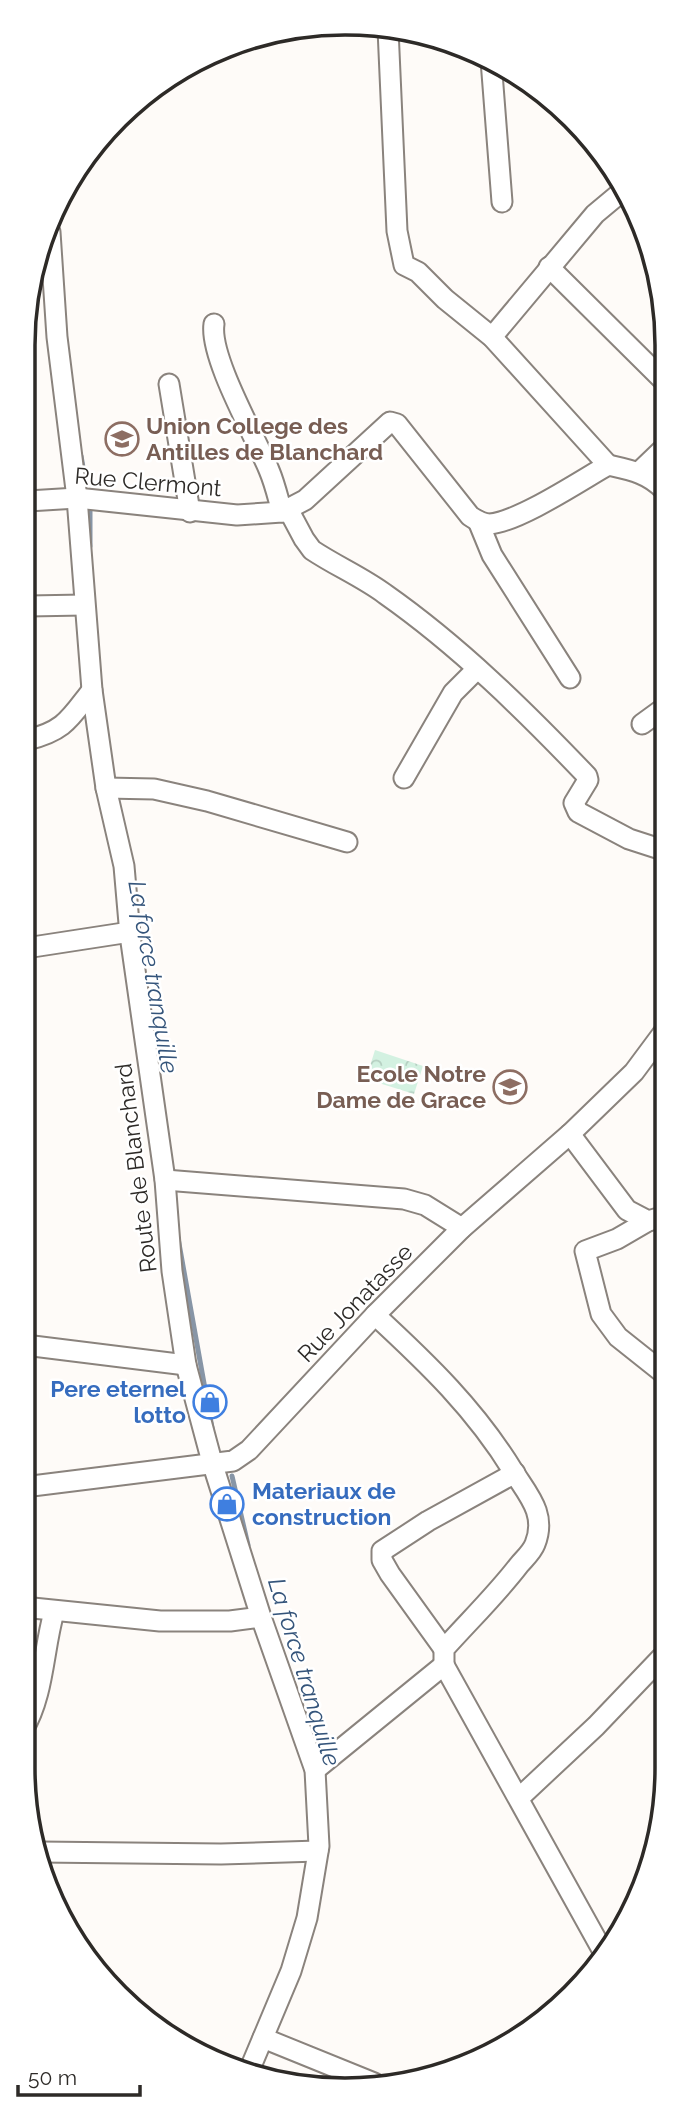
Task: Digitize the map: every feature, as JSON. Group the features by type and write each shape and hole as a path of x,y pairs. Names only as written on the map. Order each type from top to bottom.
{"street":[{"path":"388,39 397,231 404,265 418,272 445,299 492,337 608,465 639,472 655,480"},
{"path":"492,73 502,202"},
{"path":"492,337 595,214 616,196"},
{"name":"Route de Blanchard","path":"45,267 77,498 92,690 106,788 124,866 130,932 165,1180 172,1271 186,1365 212,1462 261,1617 315,1770 318,1851 307,1918 294,1961 252,2064"},
{"path":"549,267 655,372"},
{"path":"214,324 214,337 223,368 271,473 285,511 312,550 385,594 440,637 527,713 587,776 588,780 574,803 578,812 629,839 655,847"},
{"path":"169,384 190,512"},
{"path":"285,511 305,500 390,422 397,424 470,516 478,522 492,524 529,510 608,465"},
{"path":"639,472 655,457"},
{"name":"Rue Clermont","path":"35,501 77,498 237,515 285,511"},
{"path":"478,522 492,555 570,678"},
{"path":"35,606 84,605"},
{"path":"404,778 453,693 477,669"},
{"path":"35,737 61,728 92,690"},
{"path":"642,724 655,715"},
{"path":"106,788 154,789 207,801 347,842"},
{"path":"35,947 130,932"},
{"name":"Rue Jonatasse","path":"35,1486 233,1461 249,1450 375,1315 462,1228 570,1134 634,1072 655,1044"},
{"path":"570,1134 626,1210 655,1219"},
{"path":"165,1180 404,1199 425,1205 462,1228"},
{"path":"655,1219 618,1239 585,1251 601,1314 618,1336 655,1366"},
{"path":"315,1770 444,1657 535,1546 540,1527 534,1502 497,1443 439,1374 375,1315"},
{"path":"35,1346 186,1365"},
{"path":"514,1473 428,1521 382,1551 382,1560 444,1657 599,1945"},
{"path":"35,1609 160,1621 230,1621 261,1617"},
{"path":"35,1701 54,1612"},
{"path":"519,1798 596,1726 655,1664"},
{"path":"47,1852 221,1854 318,1851"},
{"path":"263,2038 360,2077"}],"green space":[{"path":"375,1050 423,1066 414,1094 366,1079"}],"waterway":[{"name":"La force tranquille","path":"81,456 86,484"},
{"name":"La force tranquille","path":"90,507 90,546"},
{"name":"La force tranquille","path":"178,1238 212,1428"},
{"name":"La force tranquille","path":"232,1476 248,1545"}],"place":[{"name":"Union College des Antilles de Blanchard","path":"122,439"},
{"name":"Ecole Notre Dame de Grace","path":"510,1087"},
{"name":"Pere eternel lotto","path":"210,1402"},
{"name":"Materiaux de construction","path":"227,1504"}]}
